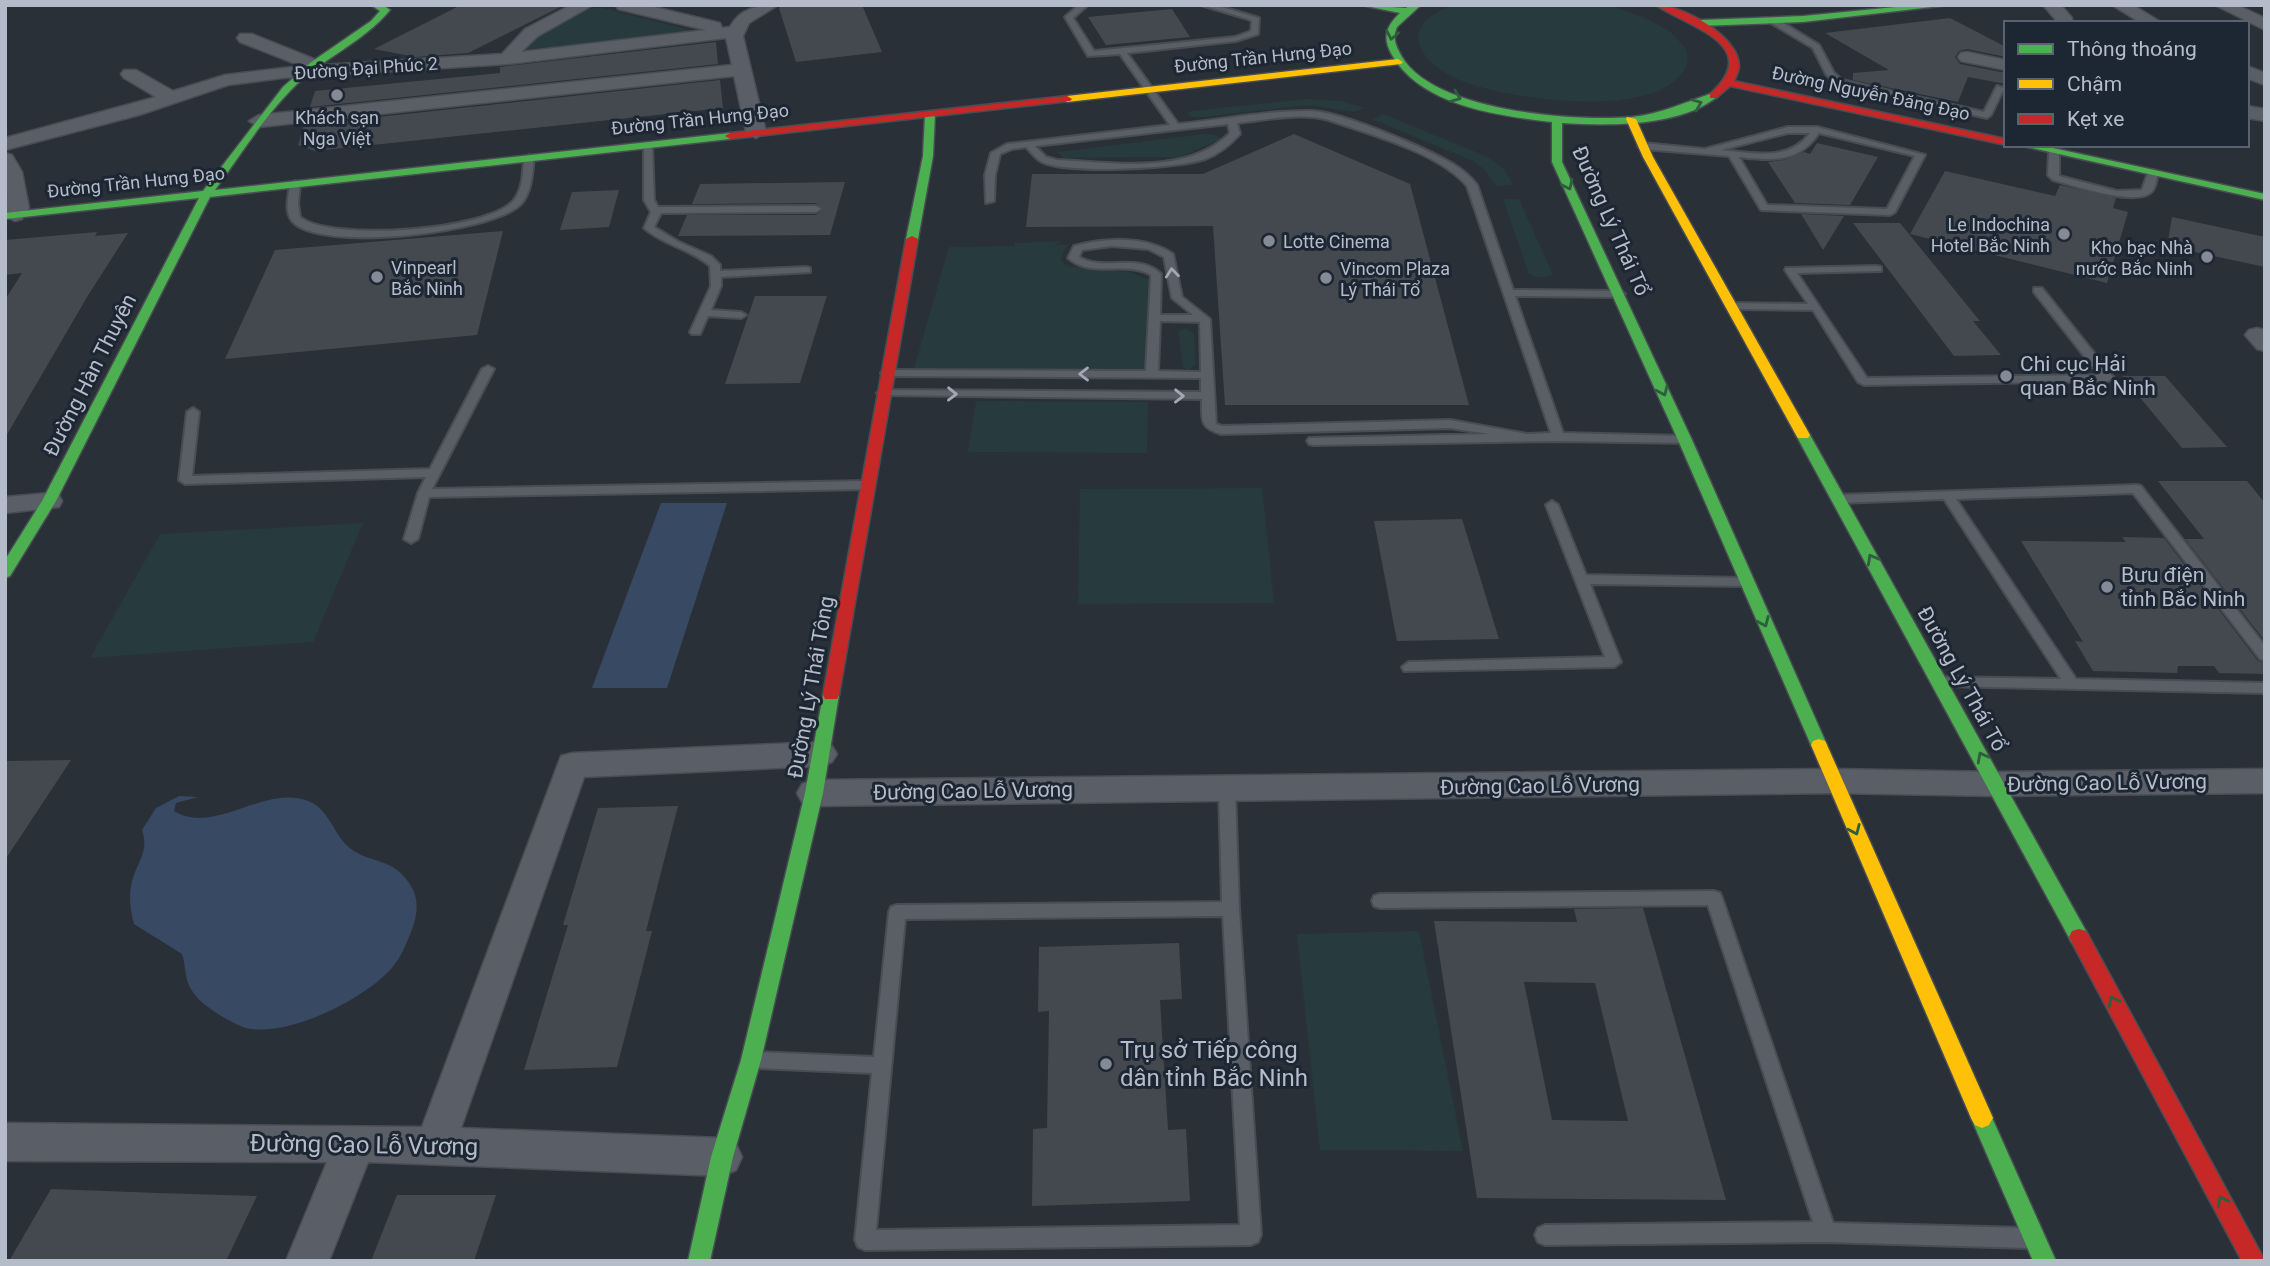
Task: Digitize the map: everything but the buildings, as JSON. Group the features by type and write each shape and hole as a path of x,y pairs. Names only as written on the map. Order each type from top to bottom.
{"main road":[{"path":"381,8 403,5"},
{"path":"1365,5 1412,8"},
{"path":"1412,8 1397,19 1390,32 1389,45 1398,62 1419,79 1455,97 1503,111 1557,119 1631,119 1666,114 1696,105 1717,94 1729,83 1734,69 1732,53 1720,37 1700,23 1660,5"},
{"path":"1700,23 1774,21 1889,8 1945,5"},
{"name":"Đường Hàn Thuyên","path":"5,573 49,501 206,194 286,89 309,68 374,23 381,8"},
{"name":"Đường Trần Hưng Đạo","path":"10,215 1398,62"},
{"name":"Đường Nguyễn Đăng Đạo","path":"1729,83 2004,142"},
{"name":"Đường Lý Thái Tông","path":"699,1261 722,1157 751,1060 814,793 883,393 928,156 930,114"},
{"name":"Đường Lý Thái Tổ","path":"1557,119 1557,162 1685,440 2045,1261"},
{"name":"Đường Lý Thái Tổ","path":"1631,119 1643,146 1996,784 2254,1261"},
{"path":"2038,148 2265,197"}],"street":[{"path":"508,59 517,42 527,34 585,5"},
{"path":"624,5 734,32"},
{"path":"756,132 733,40 734,32 742,20 770,5"},
{"path":"2051,5 2064,18 2063,21"},
{"path":"2120,5 2150,21"},
{"path":"2223,5 2265,25"},
{"name":"Đường Đại Phúc 2","path":"5,144 132,111 225,80 309,68 508,59 734,32"},
{"path":"246,38 309,68"},
{"path":"1968,57 2004,65"},
{"path":"259,121 740,70"},
{"path":"2249,72 2265,80"},
{"path":"130,74 172,98"},
{"path":"5,159 12,172 19,208 10,215"},
{"path":"5,505 49,501"},
{"path":"435,1146 572,765 821,754"},
{"name":"Đường Cao Lỗ Vương","path":"814,793 1834,781 1996,784 2265,781"},
{"name":"Đường Cao Lỗ Vương","path":"6,1143 355,1143 722,1157"},
{"path":"307,1261 355,1143"}],"lane":[{"path":"1084,5 1069,17 1091,54 1236,39 1255,32 1258,24 1251,17 1205,5"},
{"path":"1774,21 1816,47 1830,74 1839,82 1987,115 2000,88"},
{"path":"1122,51 1166,109 1175,127"},
{"path":"989,201 990,175 996,153 1010,146 1315,114 1340,121 1454,167 1464,173 1472,186 1558,437"},
{"path":"1028,144 1042,159 1056,163 1176,164 1207,156 1229,143 1235,134 1232,122"},
{"path":"1707,151 1788,130 1817,130 1920,155 1890,212 1764,208 1732,153"},
{"path":"1643,146 1779,156 1804,148 1817,130"},
{"path":"647,145 649,200 655,211 649,228 711,261 716,274 716,286 696,332"},
{"path":"2038,148 2056,178 2117,194 2144,193 2153,173"},
{"path":"295,184 293,215 299,223 312,229 333,234 427,230 467,224 501,215 515,207 523,196 529,158"},
{"path":"655,211 816,209"},
{"path":"1152,374 1156,274 1142,266 1092,266 1079,263 1073,258 1078,248 1099,243 1152,246 1163,251 1170,258 1173,289 1177,298 1205,319"},
{"path":"1877,269 1790,270 1864,382 2108,377 2038,290"},
{"path":"716,274 806,270"},
{"path":"1510,293 1620,294"},
{"path":"1731,306 1816,307"},
{"path":"704,313 741,315"},
{"path":"1156,318 1205,319"},
{"path":"1205,319 1209,423 1221,430 1450,424 1497,430 1530,438"},
{"path":"411,539 424,493 488,369"},
{"path":"887,373 1208,375"},
{"path":"883,393 1206,396"},
{"path":"193,412 185,480 434,473"},
{"path":"1313,441 1558,437 1685,440"},
{"path":"424,493 867,485"},
{"path":"1838,499 2137,489 2265,656"},
{"path":"1947,495 2072,685"},
{"path":"1409,667 1614,662 1552,505"},
{"path":"1581,579 1747,582"},
{"path":"1940,682 2265,688"},
{"path":"1227,789 1231,909 1251,1235 865,1240 897,912 1231,909"},
{"path":"1380,901 1714,898 1826,1232"},
{"path":"751,1060 882,1065"},
{"path":"1545,1234 1826,1232 2035,1238"}],"green space":[{"path":"1455,5 1609,5 1643,17 1671,32 1686,49 1688,61 1675,81 1650,94 1619,100 1582,102 1545,99 1479,87 1442,71 1422,51 1418,41 1419,31 1426,21 1437,12"},
{"path":"593,8 603,8 690,30 684,33 521,51 554,24"},
{"path":"1306,99 1341,101 1365,108 1354,112 1309,105 1202,117 1191,117 1188,114 1191,111"},
{"path":"1383,114 1488,157 1504,169 1513,185 1496,186 1484,169 1473,161 1372,119"},
{"path":"1216,135 1221,139 1180,157 1064,158 1058,152"},
{"path":"1503,199 1519,199 1553,275 1538,278 1529,274"},
{"path":"1061,241 1055,245 1070,245 1061,259 1066,266 1129,272 1152,281 1152,374 914,368 949,247 1015,246 1015,243"},
{"path":"1186,328 1194,334 1196,365 1188,370 1183,367 1179,335 1179,331"},
{"path":"976,401 1148,402 1147,453 968,452"},
{"path":"1262,488 1274,603 1078,604 1080,489"},
{"path":"363,523 313,642 90,658 160,534"},
{"path":"1419,931 1463,1151 1320,1150 1297,934"}],"water":[{"path":"661,503 727,503 667,688 592,688"},
{"path":"179,796 198,797 176,803 174,811 190,817 206,818 274,799 291,798 315,805 344,843 358,853 397,870 411,886 416,897 416,915 395,964 375,984 343,1004 305,1021 286,1026 248,1028 230,1021 207,1006 196,997 189,985 182,954 134,924 131,907 131,884 144,849 142,830 156,808"}],"traffic: fast":[{"path":"5,573 49,501 206,194 286,89 313,65 374,23 386,10 375,5"},
{"path":"1365,5 1407,11"},
{"path":"1417,5 1400,17 1392,27 1389,39 1391,46 1403,66 1422,81 1446,94 1474,104 1560,120 1616,121 1666,114 1713,96"},
{"path":"1700,23 1803,19 1945,5"},
{"path":"912,239 928,156 930,114"},
{"path":"1557,119 1557,162 1685,440 1819,745"},
{"path":"5,216 730,136"},
{"path":"2032,147 2265,197"},
{"path":"1803,435 2079,937"},
{"path":"699,1261 722,1157 751,1060 814,793 831,695"},
{"path":"1982,1118 2045,1261"}],"traffic: slow":[{"path":"1067,99 1398,62"},
{"path":"1631,119 1648,157 1803,435"},
{"path":"1819,745 1982,1118"}],"traffic: jam":[{"path":"1660,5 1708,29 1732,53 1735,67 1729,81 1713,96"},
{"path":"1729,83 2004,142"},
{"path":"730,136 1067,99"},
{"path":"831,695 912,239"},
{"path":"2079,937 2254,1261"}],"place":[{"name":"Khách sạn Nga Việt","path":"337,95"},
{"name":"Le Indochina Hotel Bắc Ninh","path":"2064,234"},
{"name":"Lotte Cinema","path":"1269,241"},
{"name":"Kho bạc Nhà nước Bắc Ninh","path":"2207,257"},
{"name":"Vinpearl Bắc Ninh","path":"377,277"},
{"name":"Vincom Plaza Lý Thái Tổ","path":"1326,278"},
{"name":"Chi cục Hải quan Bắc Ninh","path":"2006,376"},
{"name":"Bưu điện tỉnh Bắc Ninh","path":"2107,587"},
{"name":"Trụ sở Tiếp công dân tỉnh Bắc Ninh","path":"1106,1064"}]}
